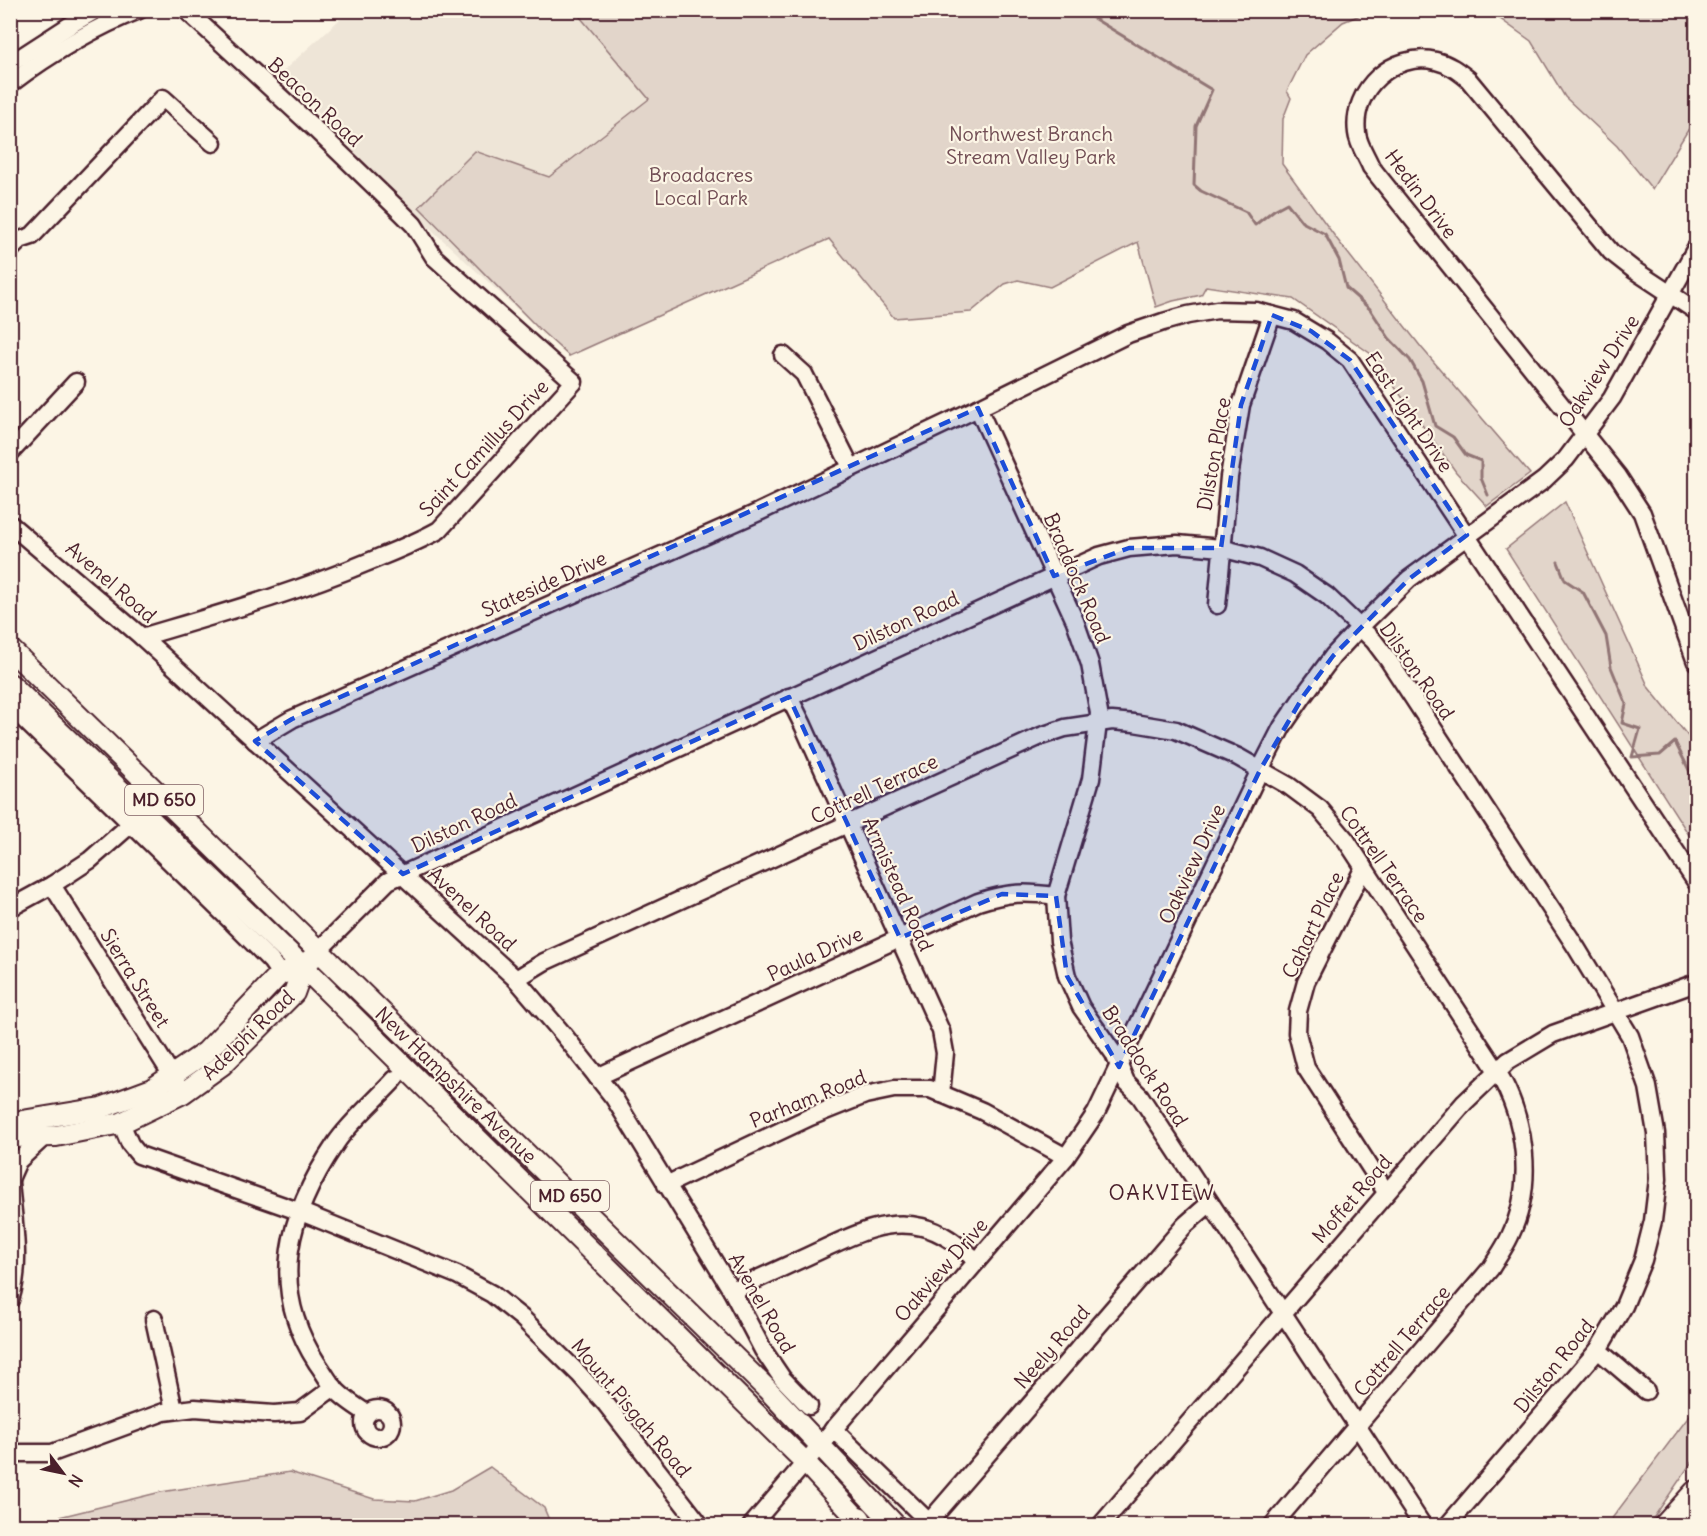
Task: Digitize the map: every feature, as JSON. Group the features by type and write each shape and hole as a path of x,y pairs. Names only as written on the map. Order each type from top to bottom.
{"highway":[{"path":"1666,1526 1696,1495"},
{"path":"1674,1526 1696,1495"}],"main road":[{"name":"New Hampshire Avenue","path":"10,649 711,1334 827,1437 896,1526"},
{"name":"New Hampshire Avenue","path":"10,684 303,968 805,1462 861,1523"},
{"name":"Adelphi Road","path":"10,1137 44,1137 122,1123 183,1093 222,1065 294,993 303,968 318,951"},
{"name":"Adelphi Road","path":"10,1123 101,1108 152,1089 206,1052 280,974 303,968"}],"street":[{"path":"10,64 92,17 139,10"},
{"name":"Beacon Road","path":"186,10 315,129 414,225"},
{"path":"10,84 92,17"},
{"name":"Hedin Drive","path":"1696,311 1611,252 1468,79 1453,67 1434,61 1412,60 1398,63 1372,81 1359,105 1357,133 1371,167 1618,476 1642,513 1696,662"},
{"path":"10,250 20,240 32,236 163,98 213,143"},
{"name":"Saint Camillus Drive","path":"142,637 270,600 350,569 439,530 574,382 434,257 414,225"},
{"name":"Oakview Drive","path":"751,1526 1066,1157 1096,1113 1260,770 1282,727 1304,695 1333,656 1409,579 1544,480 1566,459 1612,398 1696,248"},
{"name":"East Light Drive","path":"851,467 1128,334 1162,322 1217,310 1256,311 1294,321 1327,341 1350,360 1696,882"},
{"name":"Dilston Place","path":"1217,605 1229,477 1242,405 1272,315"},
{"path":"783,355 804,374 851,467"},
{"path":"10,453 76,382"},
{"name":"Braddock Road","path":"978,408 1075,621 1090,664 1099,713 1091,779 1056,896 1059,941 1067,976 1081,1007 1114,1054 1126,1082 1140,1096 1423,1526"},
{"name":"Stateside Drive","path":"255,741 292,719 748,516 851,467"},
{"name":"Avenel Road","path":"10,524 142,637 516,979 614,1098 732,1291 764,1350 782,1378 809,1406"},
{"name":"Dilston Road","path":"318,951 388,881 1100,556 1129,548 1178,544 1221,548 1260,558 1296,573 1327,596 1360,627 1389,661 1576,947 1630,1036 1648,1087 1656,1133 1658,1179 1653,1221 1643,1260 1624,1306 1598,1350 1447,1526"},
{"name":"Armistead Road","path":"789,697 941,1031 945,1053 941,1094"},
{"path":"10,706 229,919 271,961 280,974"},
{"name":"Cottrell Terrace","path":"516,979 544,962 1041,736 1065,728 1112,721 1176,730 1238,757 1289,786 1320,809 1346,840 1508,1088 1521,1128 1525,1164 1522,1197 1511,1235 1491,1268 1272,1526"},
{"path":"10,908 52,885 90,860 131,824"},
{"name":"Cahart Place","path":"1364,867 1306,982 1298,1011 1297,1033 1306,1068 1386,1192"},
{"name":"Sierra Street","path":"52,885 183,1093"},
{"name":"Paula Drive","path":"597,1077 978,902 1002,894 1028,892 1056,896"},
{"name":"Moffet Road","path":"1100,1526 1386,1192 1464,1103 1497,1071 1508,1061 1553,1034 1696,983"},
{"path":"368,1414 334,1387 308,1348 298,1327 290,1297 287,1269 290,1244 313,1182 337,1141 395,1079"},
{"name":"Parham Road","path":"666,1185 810,1117 865,1095 894,1089 930,1089 982,1111 1066,1157"},
{"name":"Mount Pisgah Road","path":"122,1123 130,1144 139,1155 301,1212 458,1275 492,1294 522,1318 579,1374 606,1404 701,1526"},
{"path":"10,1300 15,1278 16,1257 10,1180 18,1161 44,1137"},
{"name":"Neely Road","path":"931,1524 1185,1226 1210,1203"},
{"path":"732,1291 865,1231 891,1225 922,1226 940,1233 977,1261"},
{"path":"154,1319 174,1410"},
{"path":"1598,1350 1646,1391"},
{"path":"10,1452 52,1453 132,1422 174,1410 195,1408 288,1414 300,1412 334,1387"},
{"path":"827,1437 931,1524"}],"highlighted area":[{"path":"1272,315 1311,331 1350,360 1467,535 1409,579 1333,656 1304,695 1260,770 1119,1067 1067,976 1056,896 1002,894 900,938 789,697 403,874 255,741 292,719 978,408 1054,576 1129,548 1221,548 1241,405"}],"shaded area":[{"name":"Broadacres Local Park","path":"350,10 874,11 779,219 686,303 568,356 404,204 281,73"}],"green space":[{"name":"Northwest Branch Stream Valley Park","path":"575,11 1370,11 1343,22 1305,55 1287,91 1291,98 1283,119 1282,164 1421,347 1530,474 1487,506 1456,472 1371,354 1293,299 1206,286 1201,295 1156,307 1138,242 1050,287 1018,280 1005,284 971,312 894,318 829,239 569,356 538,328 419,207 475,151 549,177 649,99"},
{"path":"1489,11 1696,11 1696,117 1652,189 1617,146 1565,97 1531,41"},
{"path":"1565,502 1649,688 1696,746 1696,846 1506,549"},
{"path":"1696,1407 1696,1456 1652,1520 1647,1525 1607,1525"},
{"path":"490,1467 544,1508 551,1525 34,1525 161,1492 290,1472 374,1499 415,1501 451,1490"}],"waterway":[{"path":"1080,10 1212,90 1196,126 1194,185 1201,191 1246,212 1255,225 1287,203 1302,222 1325,234 1339,260 1346,288 1370,309 1389,338 1410,360 1422,381 1435,426 1453,437 1466,455 1481,461 1481,478 1488,495"},
{"path":"1558,562 1565,580 1583,592 1606,636 1611,667 1626,704 1622,723 1640,729 1632,757 1660,755 1675,742 1696,784"}],"district":[{"name":"OAKVIEW","path":"1162,1193"}]}
